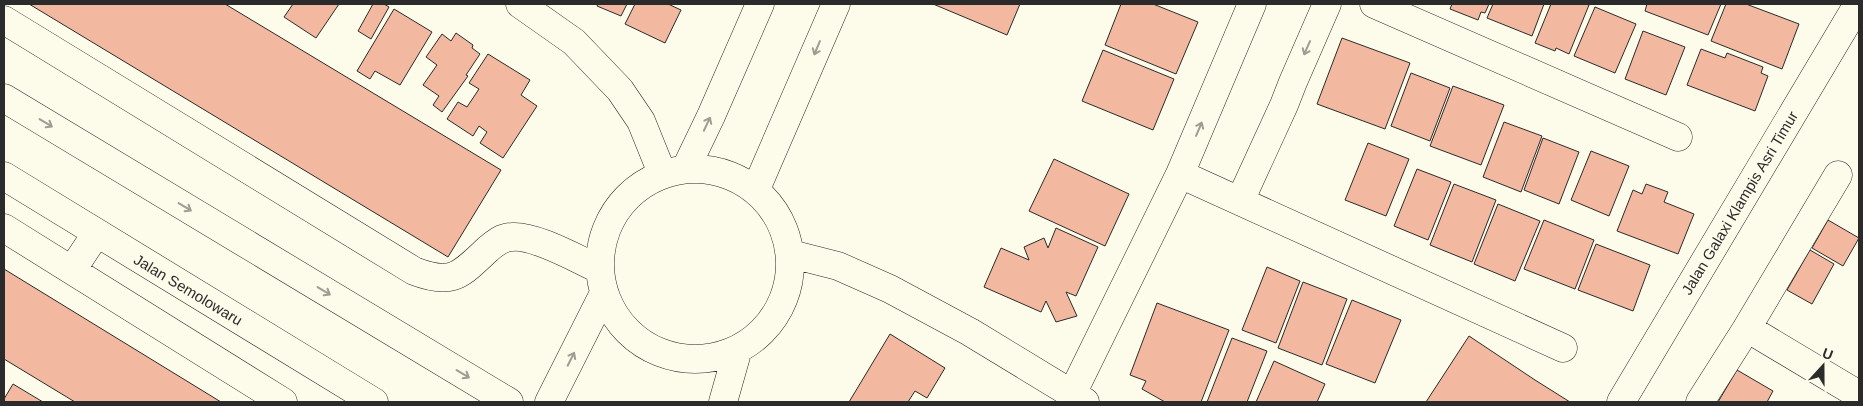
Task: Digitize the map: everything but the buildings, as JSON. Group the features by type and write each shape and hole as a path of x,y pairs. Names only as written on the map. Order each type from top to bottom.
{"street":[{"path":"520,4 574,42 620,90 674,171"},
{"path":"674,171 711,116 760,4"},
{"path":"756,189 836,4"},
{"path":"791,254 838,266 890,290 970,332 1078,398 1180,174 1252,4"},
{"path":"1240,201 1327,4"},
{"path":"1374,4 1678,137"},
{"name":"Jalan Galaxi Klampis Asri Timur","path":"1621,402 1858,4"},
{"path":"4,20 414,271 438,279 449,278 459,274 495,242 511,236 537,241 601,281"},
{"path":"4,98 509,402"},
{"path":"674,171 723,172 756,189 780,218 791,254 789,283 779,310 761,333 738,350 712,358 684,359 658,352 635,338 616,318 601,281 600,244 608,221 622,201 640,184 674,171"},
{"path":"1180,174 1563,348"},
{"path":"1700,402 1747,328 1838,175"},
{"name":"Jalan Semolowaru","path":"4,176 96,234 374,402"},
{"path":"4,228 283,402"},
{"path":"72,270 96,234"},
{"path":"549,402 601,281"},
{"path":"1747,328 1859,395"},
{"path":"724,402 738,350"}]}
